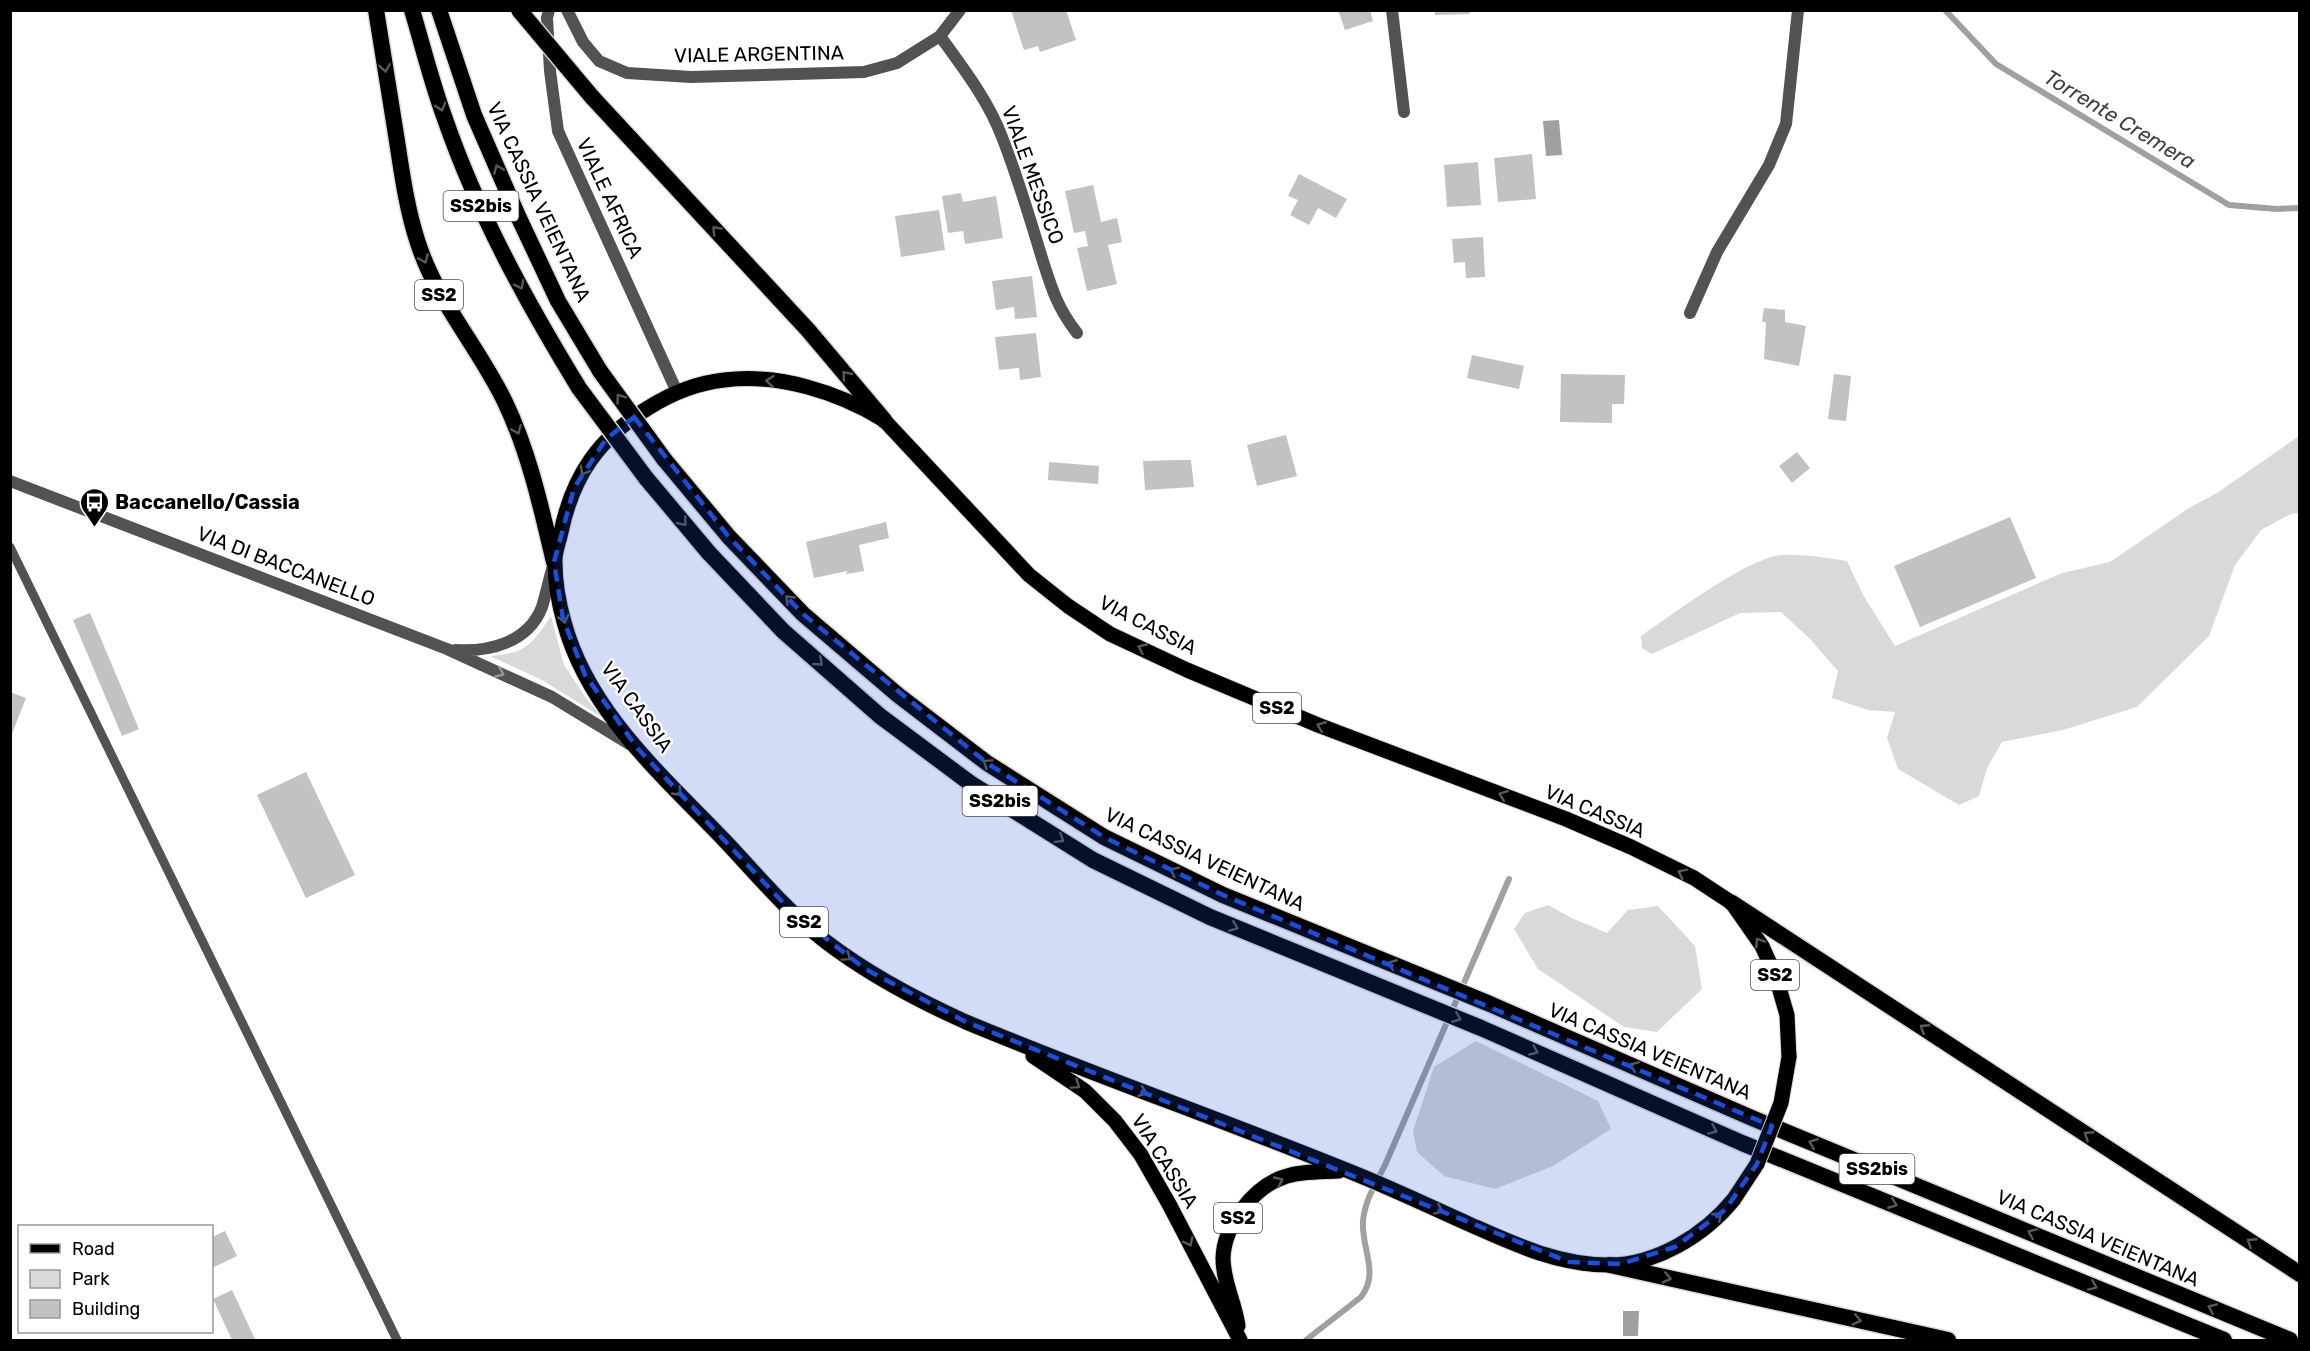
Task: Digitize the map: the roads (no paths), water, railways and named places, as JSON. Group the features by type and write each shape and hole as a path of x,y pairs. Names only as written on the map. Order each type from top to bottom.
{"highway":[{"name":"SS2","path":"376,10 403,181 417,243 440,296 484,364 520,436 535,481 554,561"},
{"name":"SS2bis","path":"412,10 445,120 489,226 542,328 579,388 646,478 710,553 783,631 880,716 970,783 1093,860 1210,917 1481,1028 1742,1143 2224,1341"},
{"name":"VIA CASSIA VEIENTANA","path":"439,10 474,115 558,301 600,371 664,459 729,537 803,614 898,695 987,763 1104,837 1223,895 1490,1004 1752,1118 2290,1341"},
{"name":"SS2","path":"519,10 592,97 808,330 884,420"},
{"path":"1732,903 2300,1274"},
{"path":"1610,1265 1948,1341"}],"main road":[{"name":"VIA CASSIA","path":"724,380 775,381 853,403 884,420 1029,575 1068,606 1110,634 1187,670 1318,725 1566,819 1631,847 1694,878 1732,903 1762,946 1776,977 1786,1015 1789,1057 1781,1103 1757,1164 1734,1199 1714,1221 1674,1247 1645,1259 1610,1265 1569,1262 1525,1248 1349,1171 1010,1041 923,1002 865,969 825,940 791,911 638,750 601,701 574,650 561,608 554,561 568,504 590,460 606,439 621,427 677,392 724,380"},
{"name":"VIA CASSIA","path":"1010,1041 1085,1092 1115,1121 1141,1155 1170,1204 1240,1341"},
{"name":"VIA CASSIA","path":"1240,1341 1236,1311 1226,1282 1223,1257 1230,1233 1244,1207 1264,1188 1284,1177 1349,1171"}],"street":[{"name":"VIALE AFRICA","path":"549,10 547,18 549,60 558,131 677,392"},
{"name":"VIALE ARGENTINA","path":"567,10 583,42 599,61 627,73 691,77 864,72 897,63 940,36 960,10"},
{"path":"1392,10 1404,112"},
{"path":"1690,312 1717,252 1769,165 1786,124 1798,10"},
{"name":"VIALE MESSICO","path":"940,36 982,96 992,115 1012,166 1053,295 1077,333"},
{"name":"VIA DI BACCANELLO","path":"10,480 447,649 570,707 638,750"},
{"name":"VIA DI BACCANELLO","path":"447,649 499,646 520,635 531,626 541,608 554,561"}],"lane":[{"path":"10,548 397,1341"}],"waterway":[{"name":"Torrente Cremera","path":"1945,10 1996,64 2229,205 2277,209 2300,208"},
{"path":"1306,1340 1361,1297 1366,1288 1369,1270 1363,1221 1368,1199 1385,1165 1509,879"}],"place":[{"name":"Baccanello/Cassia","path":"94,528"}]}
